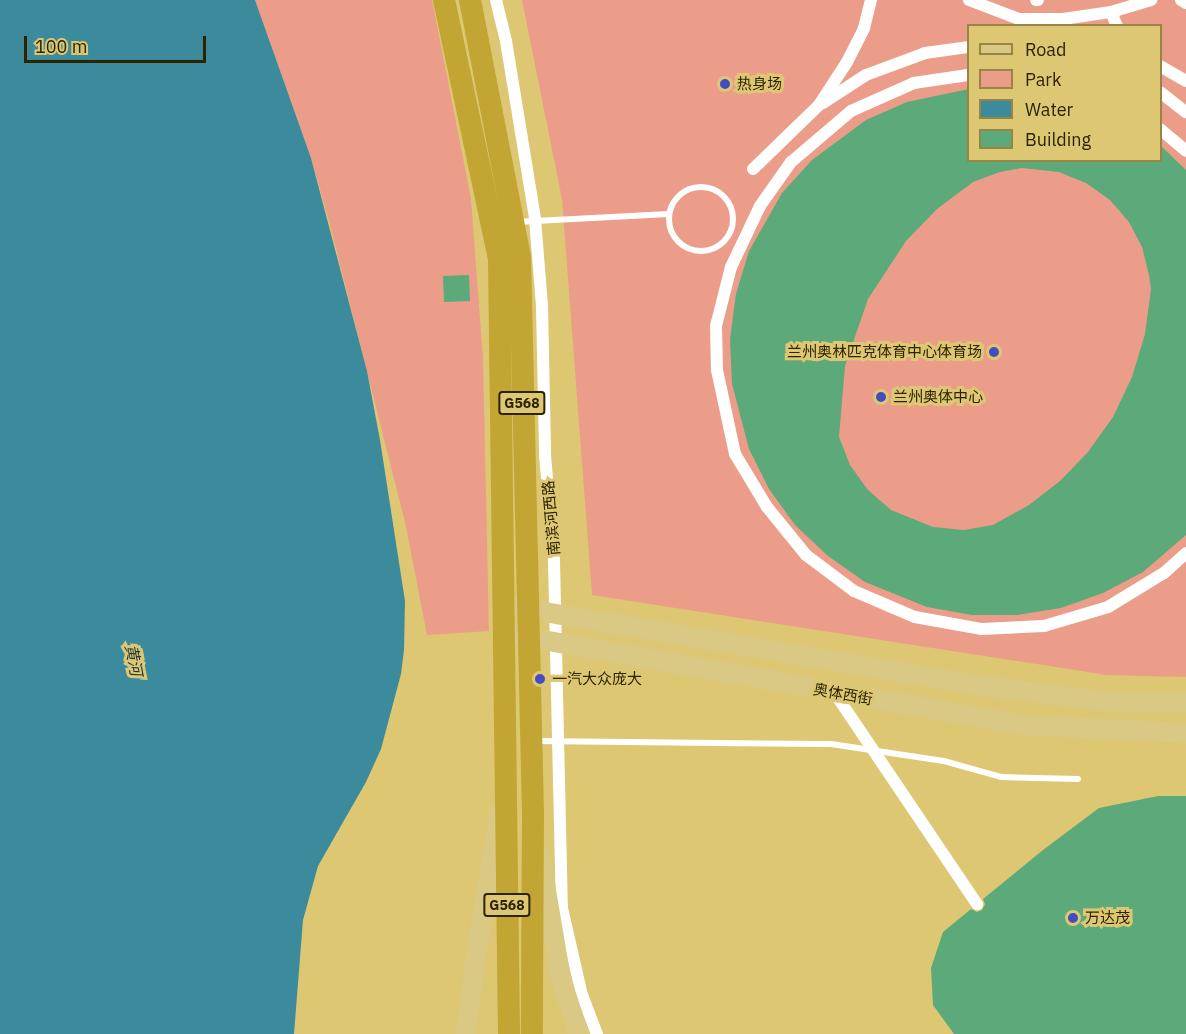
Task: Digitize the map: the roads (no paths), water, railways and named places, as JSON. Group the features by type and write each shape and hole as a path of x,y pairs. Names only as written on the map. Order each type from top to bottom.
{"highway":[{"name":"南滨河西路","path":"444,0 513,223 499,259 509,1034"},
{"name":"南滨河西路","path":"470,0 520,257 533,811 532,1034"}],"main road":[{"name":"奥体西街","path":"503,605 974,685 1102,700 1186,702"},
{"name":"奥体西街","path":"503,633 1023,725 1186,733"},
{"path":"466,1034 477,948 506,776"},
{"path":"533,811 561,979 579,1034"}],"street":[{"name":"南滨河西路","path":"496,0 506,42 513,223 542,306 545,455 554,561 562,908 582,994 597,1034"},
{"path":"819,105 847,62 864,28 871,0"},
{"path":"969,0 1018,19 1063,19 1111,12 1151,0"},
{"path":"1181,0 1186,3"},
{"path":"1111,12 1116,24"},
{"path":"753,169 819,105 866,75 925,53 967,47"},
{"path":"1162,67 1186,81"},
{"path":"967,75 914,83 851,111 791,162 760,206 731,267 716,326 717,370 735,454 767,507 806,555 854,591 915,617 982,629 1044,626 1108,607 1164,573 1186,553"},
{"path":"1162,93 1186,112"},
{"path":"1162,130 1186,151"},
{"path":"834,692 977,904"}],"lane":[{"path":"707,188 724,198 732,217 731,227 719,244 699,251 680,243 669,225 669,214 672,204 687,190 707,188"},
{"path":"513,223 669,214"},
{"path":"731,227 745,234"},
{"path":"531,741 831,744 944,761 1001,777 1078,779"}],"water":[{"name":"黄河","path":"0,0 255,0 311,158 367,371 405,601 401,674 381,749 366,782 318,866 303,920 294,1034 0,1034"}],"place":[{"name":"热身场","path":"725,84"},
{"name":"兰州奥林匹克体育中心体育场","path":"994,352"},
{"name":"兰州奥体中心","path":"881,397"},
{"name":"一汽大众庞大","path":"540,679"},
{"name":"万达茂","path":"1073,918"}]}
